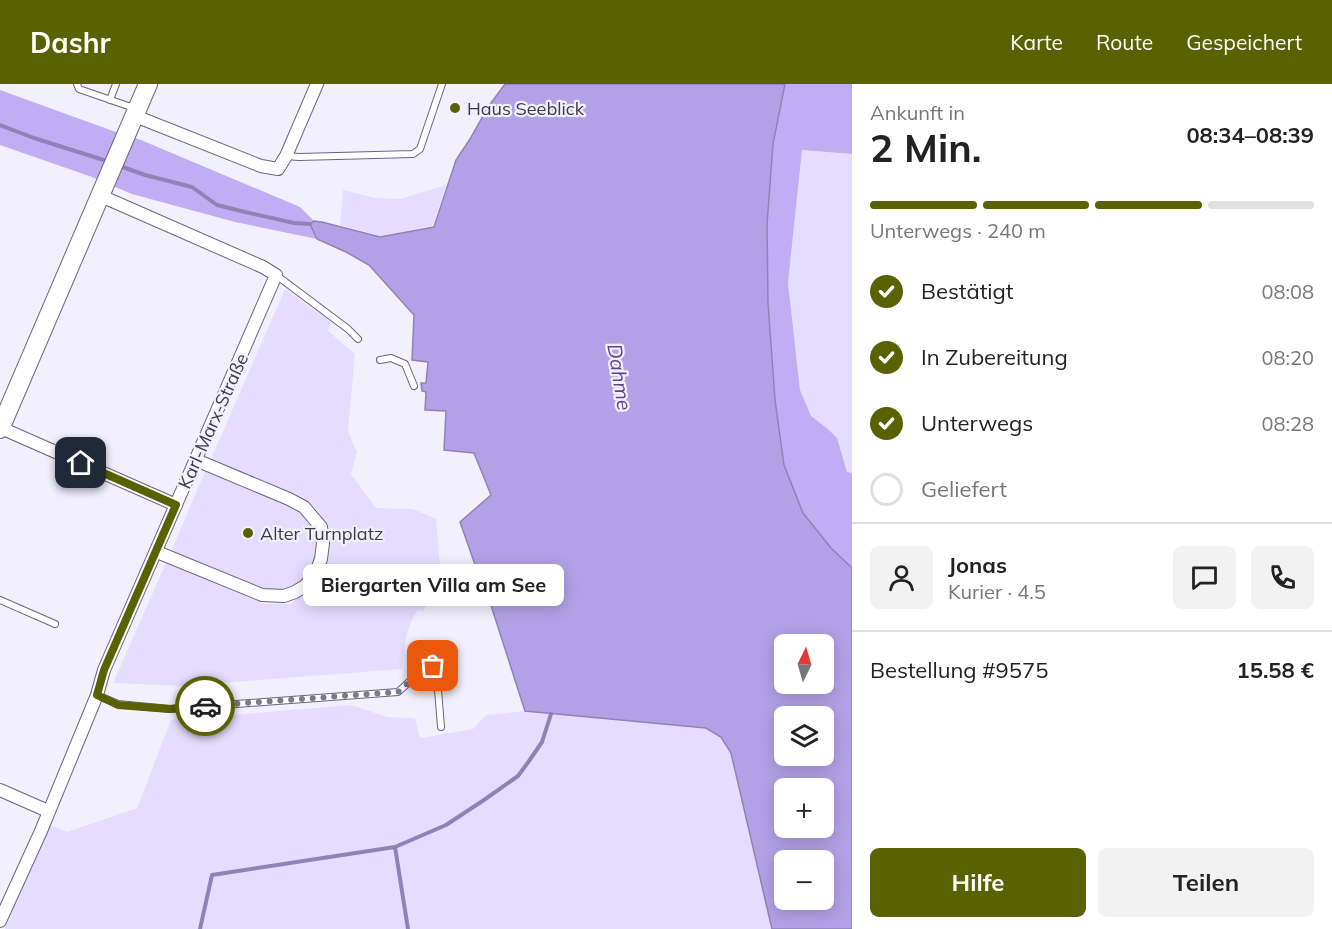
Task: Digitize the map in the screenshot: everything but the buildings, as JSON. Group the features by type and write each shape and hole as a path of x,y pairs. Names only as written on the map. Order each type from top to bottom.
{"main road":[{"path":"0,429 148,84"}],"street":[{"path":"134,119 265,168 278,169 286,156 317,84"},
{"path":"103,191 276,275"},
{"name":"Karl-Marx-Straße","path":"0,921 41,831 97,695 104,670 276,275"},
{"path":"0,429 176,505"},
{"path":"157,552 262,596 284,596 295,592 305,586 318,567 323,543 321,526 304,507 196,460"},
{"path":"0,790 48,811"}],"lane":[{"path":"77,84 79,89 110,100 134,119"},
{"path":"110,100 116,84"},
{"path":"286,156 413,154 420,149 442,84"},
{"path":"276,275 358,339"},
{"path":"380,360 391,358 405,364 414,386"},
{"path":"0,600 55,624"},
{"path":"97,695 118,705 170,709 398,692 419,673 433,666 437,677 441,727"}],"shaded area":[{"path":"785,84 852,84 852,154 802,150 788,283 800,390 811,416 837,438 847,472 852,473 852,568 831,548 803,513 784,465 775,400 768,303 767,224 773,144"},
{"path":"0,90 141,140 300,207 314,221 310,224 317,239 235,222 132,194 92,177 0,145"},
{"path":"802,150 852,154 852,473 847,473 836,438 811,416 800,390 788,283"},
{"path":"446,185 433,226 380,236 340,225 343,190 376,198 400,199"},
{"path":"285,289 331,322 328,331 355,354 348,431 357,452 351,474 376,508 413,509 436,519 440,563 428,602 423,611 418,610 411,623 406,638 402,669 183,686 113,683 166,563 264,604 290,604 320,580 328,557 328,533 316,508 295,494 211,459"},
{"name":"Alter Turnplatz","path":"206,469 297,508 315,526 318,558 310,573 299,585 284,592 266,593 171,552"},
{"path":"352,705 387,717 415,718 420,738 473,729 486,715 525,711 706,728 721,737 731,753 772,929 5,929 50,825 67,832 137,808 171,720"}],"water":[{"name":"Dahme","path":"505,84 785,84 773,144 767,224 768,303 775,400 784,465 803,513 831,548 852,568 852,929 772,929 731,753 721,737 706,728 525,711 487,593 485,593 460,522 491,495 474,453 444,450 446,411 425,410 426,392 422,391 421,383 426,383 428,362 412,360 414,315 369,265 317,239 310,224 314,221 322,222 380,237 434,227 456,160 488,107"}],"waterway":[{"path":"0,125 110,162"},
{"path":"120,166 192,187 217,205 294,223 310,224"},
{"path":"200,929 212,875 395,847 446,825 518,776 542,742 551,714"},
{"path":"395,847 408,929"}],"way so far":[{"path":"205,706 398,692 419,673 433,666"}],"place":[{"name":"Haus Seeblick","path":"455,108"},
{"name":"Alter Turnplatz","path":"248,533"},
{"name":"Biergarten Villa am See","path":"433,666"}],"route":[{"path":"81,463 176,505 104,670 97,695 118,705 170,709 205,706"}]}
